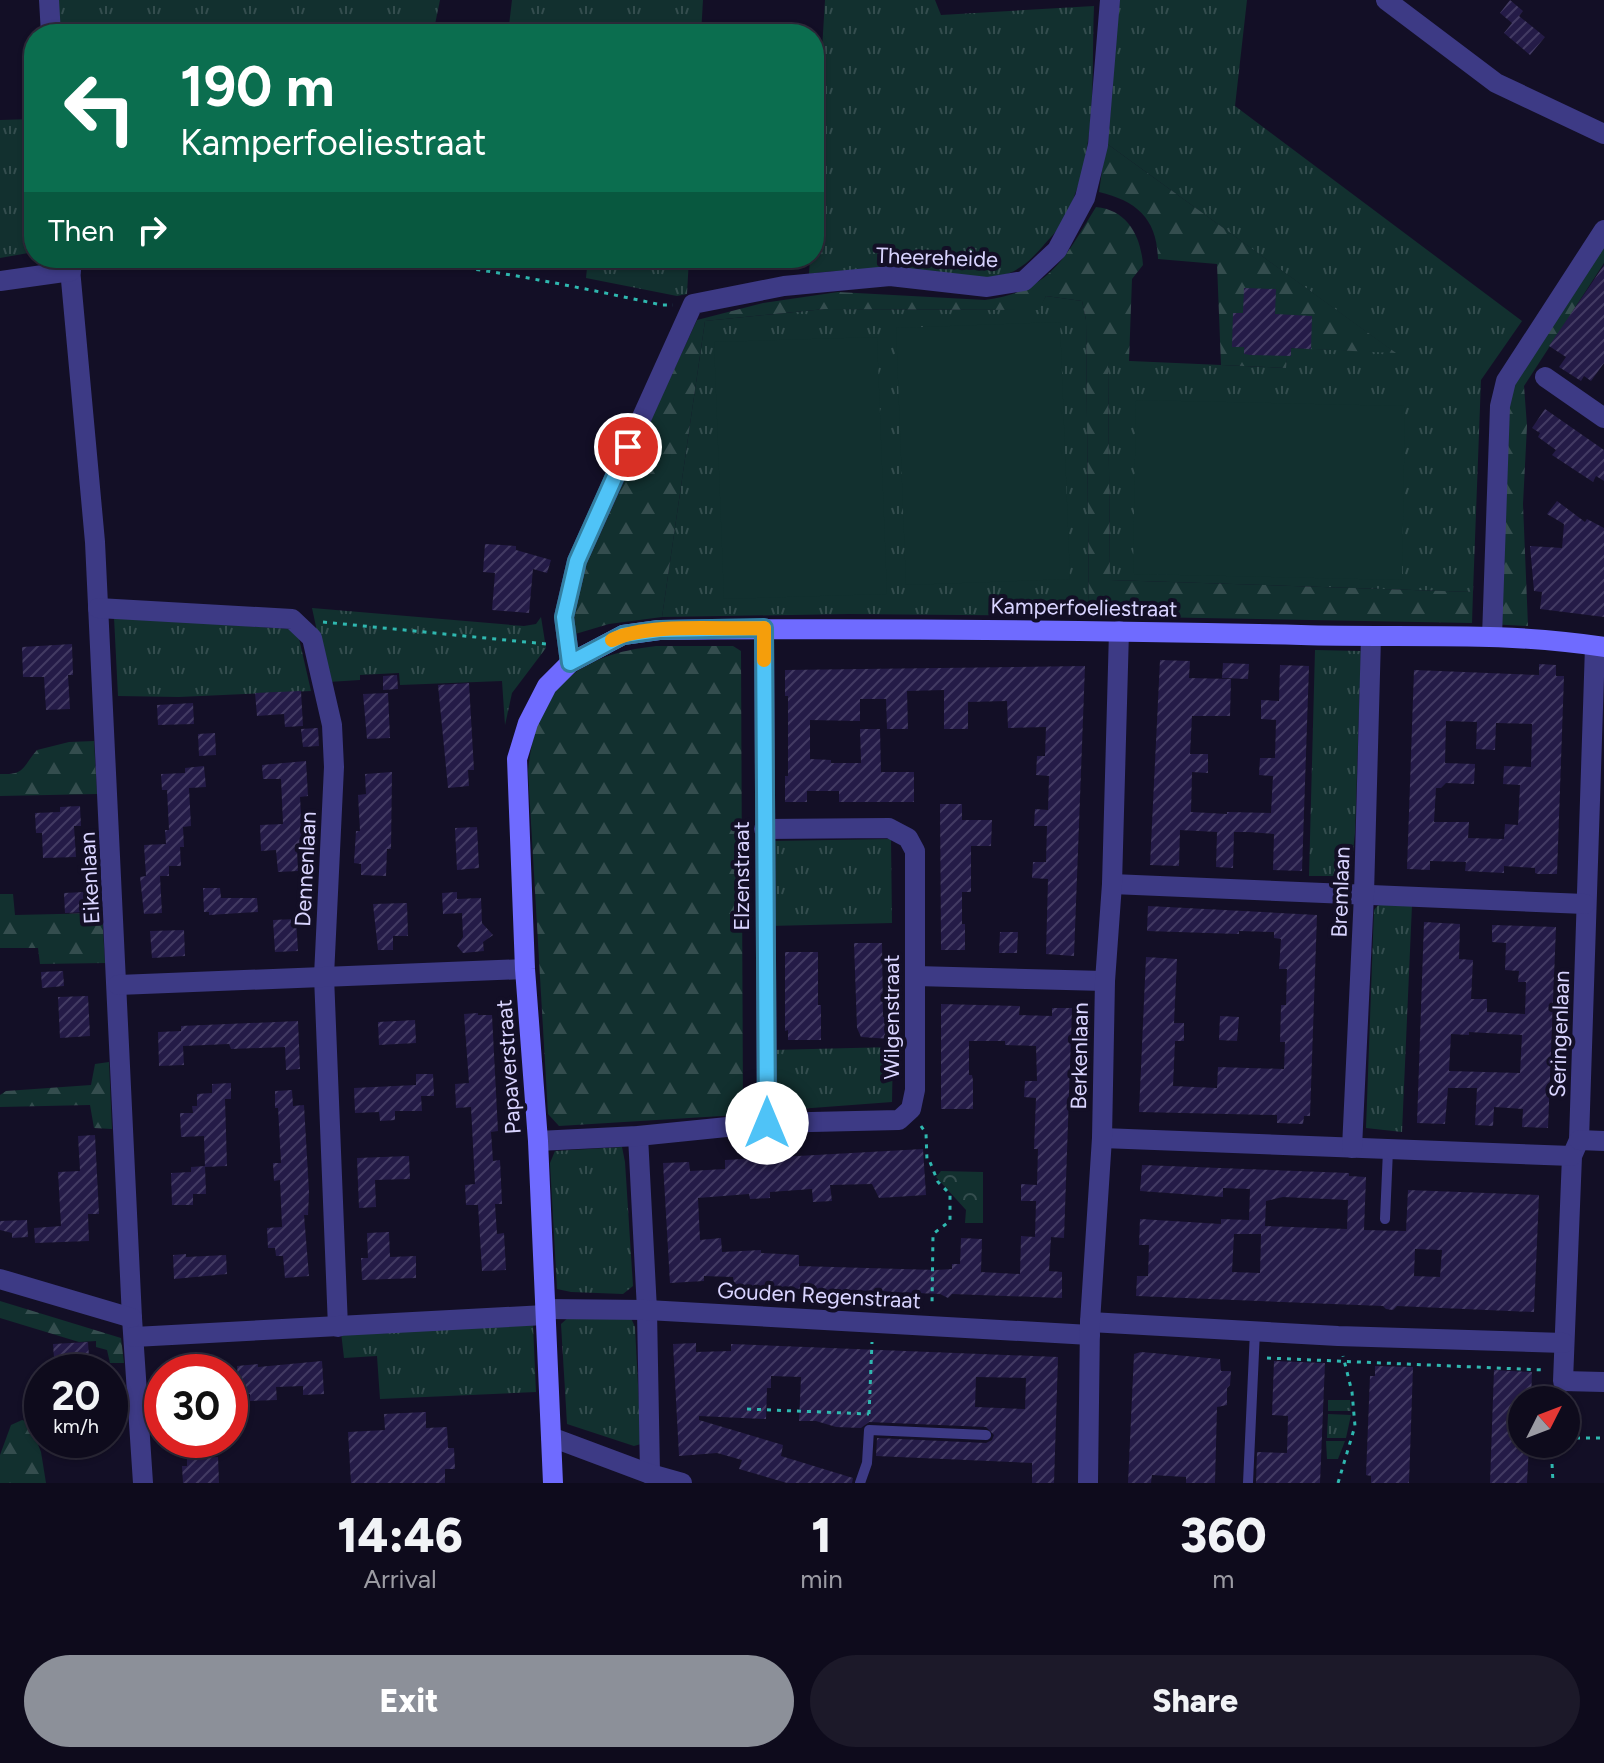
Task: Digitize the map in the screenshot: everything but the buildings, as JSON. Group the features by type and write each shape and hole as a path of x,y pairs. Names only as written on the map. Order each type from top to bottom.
{"street":[{"path":"49,0 50,24"},
{"name":"Theereheide","path":"693,304 784,286 890,276 987,287 1024,281 1057,250 1085,198 1098,145 1110,0"},
{"path":"1386,0 1496,83 1604,134"},
{"path":"1492,637 1500,406 1506,381 1604,230"},
{"path":"0,281 54,268"},
{"name":"Eikenlaan","path":"70,268 95,542 143,1483"},
{"path":"570,663 564,617 577,561 693,304"},
{"path":"1545,377 1602,413"},
{"name":"Dennenlaan","path":"98,608 292,619 312,638 332,725 334,767 324,976 338,1327"},
{"name":"Kamperfoeliestraat","path":"570,663 623,635 659,630 764,628 1492,637 1600,646"},
{"name":"Elzenstraat","path":"764,628 767,1123"},
{"name":"Berkenlaan","path":"1088,1483 1090,1328 1102,1138 1119,631"},
{"name":"Bremlaan","path":"1352,1148 1364,894 1371,637"},
{"name":"Seringenlaan","path":"1563,1371 1576,1148 1595,938 1585,904 1599,712 1600,646"},
{"name":"Papaverstraat","path":"553,1483 538,1141 525,969 517,759 528,723 547,686 570,663"},
{"name":"Wilgenstraat","path":"538,1141 638,1136 767,1123 899,1120 911,1109 915,1090 915,851 908,838 889,828 764,829"},
{"path":"1112,884 1585,904"},
{"path":"118,985 525,969"},
{"path":"916,976 1105,981"},
{"path":"551,1437 664,1480 647,1310 638,1136"},
{"path":"1102,1138 1388,1150 1576,1148 1604,1141"},
{"name":"Gouden Regenstraat","path":"0,1279 133,1328 338,1327 545,1312 647,1310 873,1323 1255,1331 1564,1343"},
{"path":"1563,1371 1563,1381 1604,1382"}],"lane":[{"path":"1385,1219 1388,1150"},
{"path":"1248,1483 1255,1331"},
{"path":"860,1483 867,1463 869,1430 986,1435"}],"path":[{"path":"466,268 662,305 693,304"},
{"path":"323,622 546,644 570,663"},
{"path":"911,1109 926,1133 927,1161 931,1170 950,1194 950,1221 933,1234 932,1324"},
{"path":"747,1409 869,1414 873,1323"},
{"path":"1338,1336 1355,1426 1338,1483"},
{"path":"1254,1357 1563,1371"},
{"path":"1580,1438 1604,1438"},
{"path":"1552,1458 1553,1483"}],"green space":[{"path":"52,0 440,0 435,24 54,24"},
{"path":"512,0 703,0 702,24 509,24"},
{"path":"825,0 935,0 941,15 1094,6 1091,117 1082,171 1062,223 1035,255 1013,271 986,278 850,271 809,274 809,268 824,268"},
{"path":"1113,0 1247,0 1235,106 1522,321 1481,380 1473,592 1110,580 1108,360 1286,368 1287,348 1394,352 1106,143 1110,118"},
{"path":"24,119 24,254 0,258 0,120"},
{"path":"1106,143 1396,353 1288,348 1286,368 1221,365 1217,264 1158,259 1154,233 1142,214 1124,201 1099,192"},
{"path":"1096,207 1117,213 1131,227 1143,265 1132,279 1129,361 1108,361 1110,580 1473,592 1472,623 1089,616 1086,320 1082,301 1046,296 1039,310 825,309 705,321 662,617 609,624 572,635 564,606 697,320 763,303 838,292 985,300 1007,296 1025,289 1053,270"},
{"path":"1604,236 1604,263 1524,386 1527,426 1523,504 1528,626 1489,624 1499,386"},
{"path":"587,268 688,268 687,294 677,296 586,278"},
{"path":"1046,296 1082,301 1086,320 1089,616 849,614 662,617 705,321 825,309 1038,310"},
{"path":"1060,322 1070,579 906,585 896,328"},
{"path":"877,337 887,594 724,599 714,342"},
{"path":"1136,400 1405,406 1402,580 1133,574"},
{"path":"312,608 524,626 536,624 541,617 546,648 512,693 505,725 502,681 400,685 399,673 360,675 360,680 328,682"},
{"path":"114,617 290,629 298,634 311,691 179,697 118,696"},
{"path":"656,646 733,646 741,651 743,1111 738,1115 559,1126 548,1114 528,771 533,742 540,718 551,697 565,681 603,658"},
{"path":"1315,650 1361,651 1355,833 1351,870 1340,876 1309,876"},
{"path":"94,741 97,794 0,796 0,774 19,771 37,750 69,742"},
{"path":"891,839 892,923 769,926 771,841"},
{"path":"0,894 13,894 15,915 102,913 105,963 40,964 38,948 0,948"},
{"path":"1380,903 1412,905 1402,1132 1366,1128 1374,910"},
{"path":"893,1047 892,1102 785,1110 772,1108 771,1050"},
{"path":"109,1062 112,1129 94,1128 90,1105 0,1107 0,1095 6,1091 91,1085 95,1064"},
{"path":"622,1147 633,1286 623,1294 557,1289 550,1163 555,1151"},
{"path":"941,1171 983,1172 983,1223 965,1223 966,1210 936,1177"},
{"path":"0,1301 121,1338 123,1354 108,1354 107,1350 96,1347 96,1341 79,1342 0,1318"},
{"path":"570,1316 631,1318 635,1327 641,1444 634,1446 567,1424 561,1324"},
{"path":"533,1325 536,1392 380,1399 377,1356 344,1358 341,1332"},
{"path":"1328,1400 1350,1400 1351,1411 1328,1411"},
{"path":"1328,1414 1351,1415 1346,1438 1327,1438"},
{"path":"24,1421 24,1458 42,1458 46,1483 0,1483 0,1455 11,1425"},
{"path":"1326,1441 1345,1441 1338,1459 1327,1459"}],"slow traffic":[{"path":"612,640 623,635 659,630 764,628 764,660"}],"route":[{"path":"628,447 577,561 564,617 570,663 623,635 659,630 764,628 767,1123"}]}
